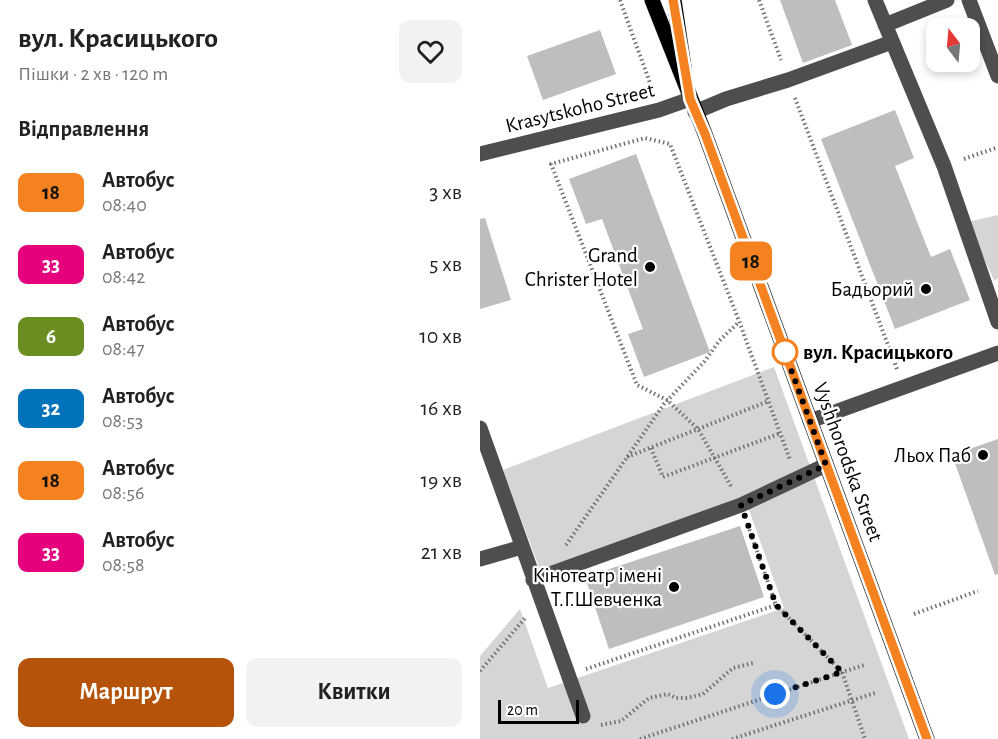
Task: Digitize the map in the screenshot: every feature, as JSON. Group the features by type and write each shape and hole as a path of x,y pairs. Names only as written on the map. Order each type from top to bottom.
{"main road":[{"name":"Vyshhorodska Street","path":"652,0 927,739"},
{"name":"Vyshhorodska Street","path":"674,0 692,106"}],"street":[{"path":"875,0 944,166 998,322"},
{"path":"885,25 947,0"},
{"path":"969,0 998,76"},
{"name":"Krasytskoho Street","path":"480,154 659,110 726,99 788,80 892,42"},
{"path":"810,421 998,353"},
{"path":"480,428 568,675 588,720"},
{"path":"533,580 741,505 826,465"},
{"path":"480,559 522,547"}],"path":[{"path":"620,0 650,83"},
{"path":"759,0 904,387"},
{"path":"796,480 769,401 670,144 645,138 551,164 637,385 667,400 698,429 741,505 776,605 842,672 865,739"},
{"path":"944,166 998,147"},
{"path":"566,546 667,400 705,361 719,341 739,321"},
{"path":"626,458 769,401"},
{"path":"651,448 663,477 780,433"},
{"path":"914,614 978,591"},
{"path":"480,671 541,600"},
{"path":"568,675 776,605"},
{"path":"588,720 600,725 621,721 649,698 659,695 668,694 676,698 687,698 703,694 734,668 753,663"},
{"path":"640,739 864,665"},
{"path":"732,739 875,693"}],"shaded area":[{"path":"998,215 998,279 994,280 967,222"},
{"path":"774,367 909,739 480,739 480,656 520,609 548,688 784,608 744,496 540,570 503,470"}],"building":[{"path":"780,0 835,0 852,45 803,63"},
{"path":"600,30 616,74 543,100 527,56"},
{"path":"895,110 914,158 895,166 931,257 950,249 970,300 895,329 821,139"},
{"path":"636,154 710,352 644,377 628,334 643,329 602,219 586,224 569,179"},
{"path":"485,218 511,300 480,309 480,219"},
{"path":"998,439 998,574 995,575 952,455"},
{"name":"Кінотеатр імені Т.Г.Шевченка","path":"740,526 764,597 609,649 585,577"}],"bus line":[{"name":"18","path":"673,0 690,99 705,134 927,739"}],"place":[{"name":"Grand Christer Hotel","path":"650,267"},
{"name":"Бадьорий","path":"926,289"},
{"name":"вул. Красицького","path":"785,352"},
{"name":"Льох Паб","path":"983,455"},
{"name":"Кінотеатр імені Т.Г.Шевченка","path":"674,587"}],"route":[{"path":"775,694 842,672 776,605 741,505 826,465 781,342 785,352"}]}
